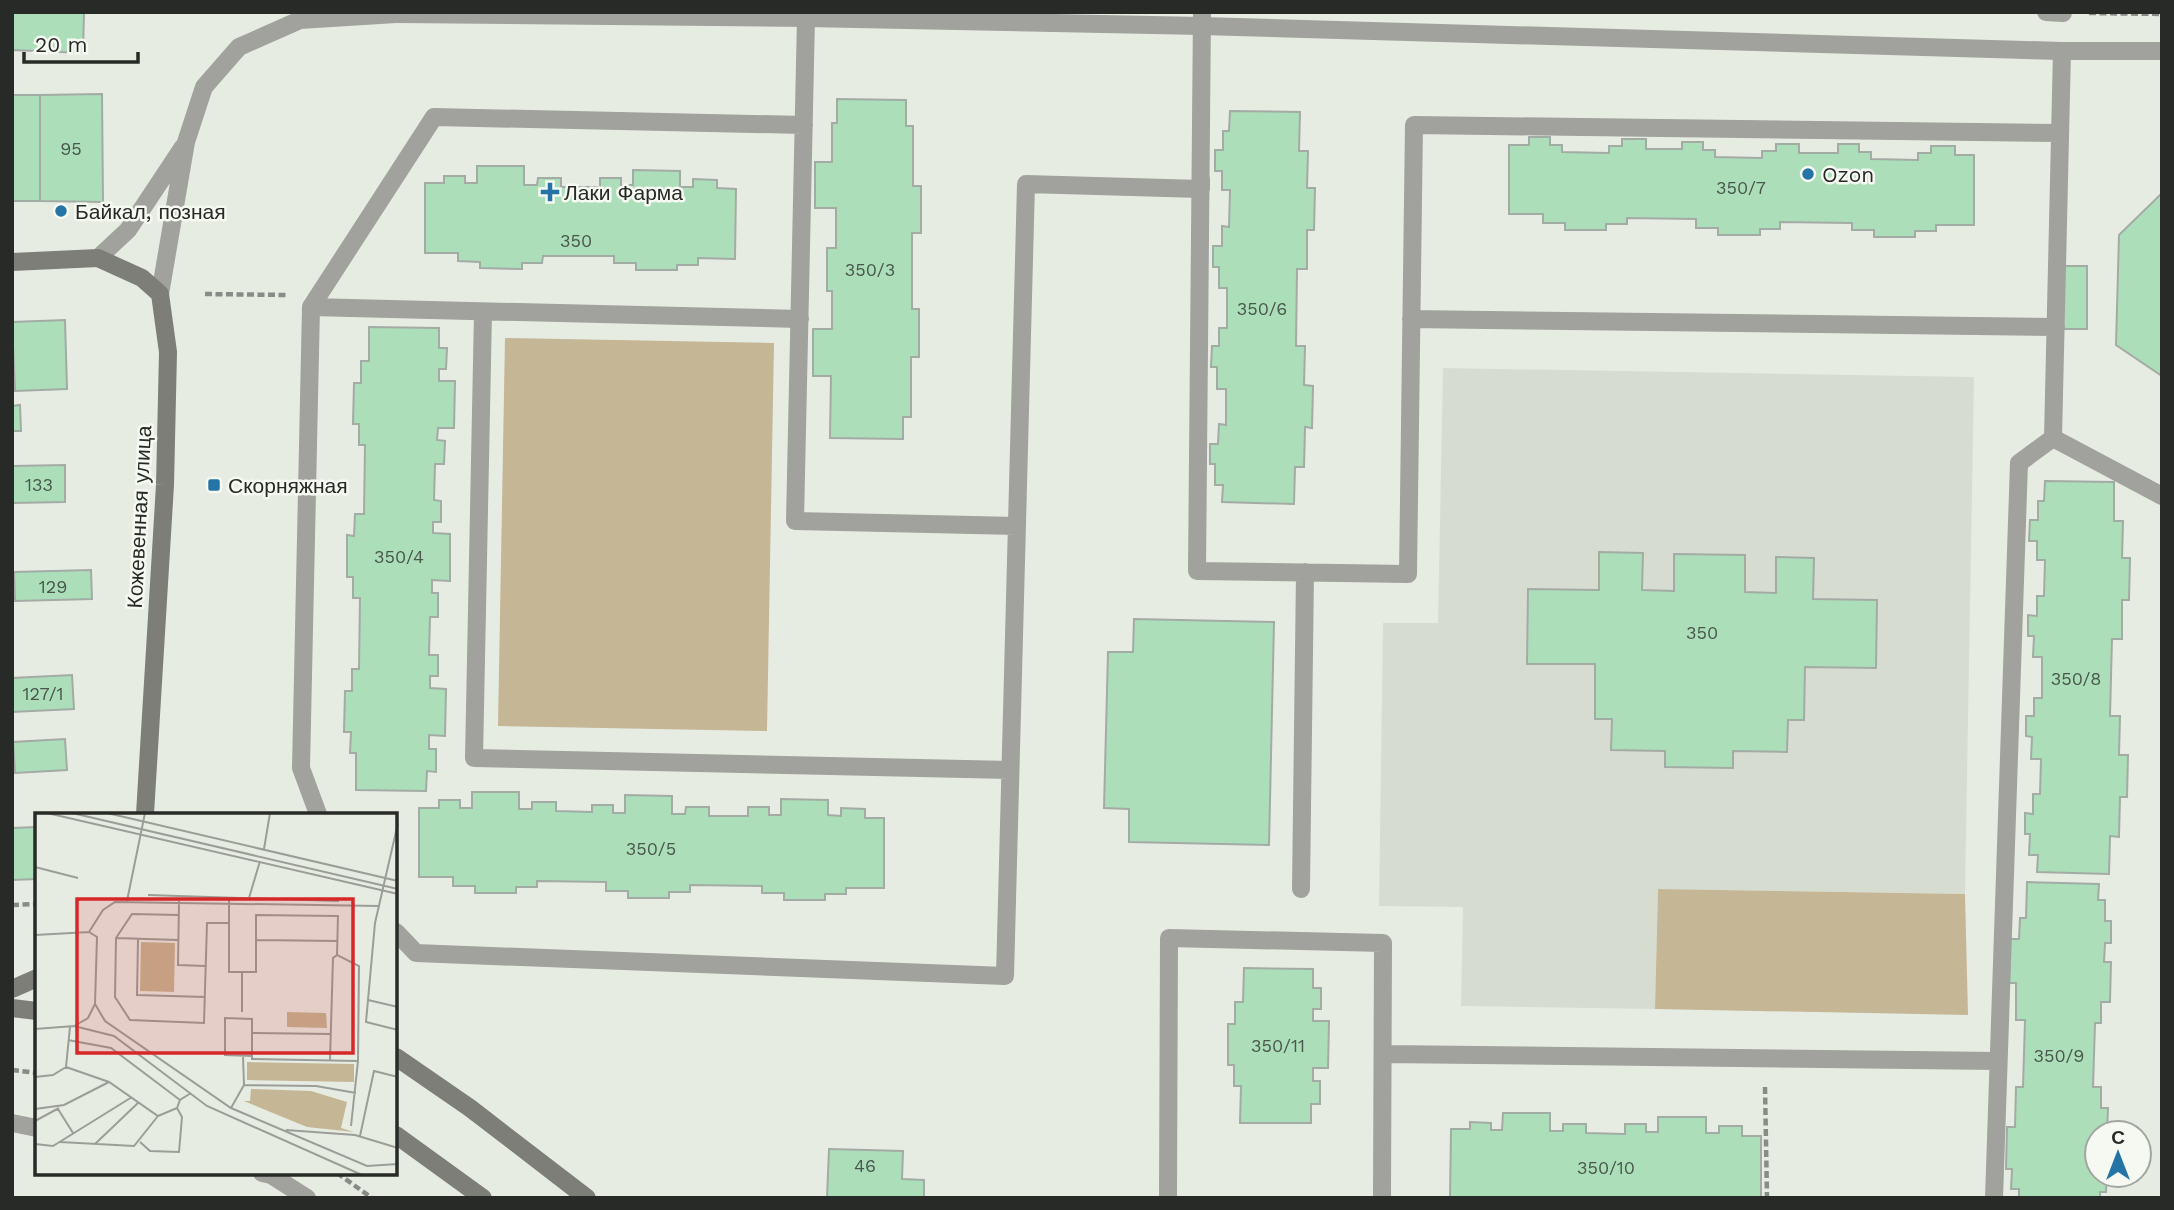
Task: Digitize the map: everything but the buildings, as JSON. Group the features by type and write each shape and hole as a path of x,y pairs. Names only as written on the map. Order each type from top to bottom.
{"main road":[{"path":"12,262 98,258 142,278 160,294"},
{"name":"Кожевенная улица","path":"145,813 165,485 168,352 160,294"},
{"path":"12,989 35,979"},
{"path":"12,1008 35,1012"},
{"path":"397,1058 470,1108 587,1198"},
{"path":"397,1136 483,1198"}],"street":[{"path":"2046,12 2063,13"},
{"path":"160,294 186,142 204,87 239,47 300,20 396,13 1202,19 2062,51 2162,51"},
{"path":"806,18 795,521 1017,526"},
{"path":"1202,19 1196,571 1408,573 1414,125 2060,133"},
{"path":"2053,438 2062,51"},
{"path":"318,813 301,768 312,307 434,117 804,125"},
{"path":"98,258 128,230 186,142"},
{"path":"397,933 416,953 1005,976 1026,184 1201,189 1202,159"},
{"path":"312,307 800,318"},
{"path":"483,312 474,758 1010,769"},
{"path":"1411,318 2056,327"},
{"path":"2053,438 2162,496"},
{"path":"1994,1198 2019,463 2053,438"},
{"path":"1301,889 1305,572"},
{"path":"1168,1198 1169,938 1383,943 1382,1198"},
{"path":"1384,1054 1998,1061"},
{"path":"12,1123 35,1128"},
{"path":"271,1175 307,1198"}],"path":[{"path":"2063,13 2162,14"},
{"path":"205,294 295,295"},
{"path":"12,905 35,904"},
{"path":"1764,1058 1768,1198"},
{"path":"12,1070 35,1073"},
{"path":"340,1175 372,1198"}],"shaded area":[{"path":"505,338 774,343 767,731 498,726"},
{"path":"1443,368 1974,377 1965,894 1658,889 1655,1009 1461,1006 1463,907 1379,906 1383,623 1438,623"},
{"path":"1658,889 1965,894 1968,1015 1655,1009"}],"place":[{"name":"Ozon","path":"1808,174"},
{"name":"Лаки Фарма","path":"550,192"},
{"name":"Байкал, позная","path":"61,211"},
{"name":"Скорняжная","path":"214,485"}]}
